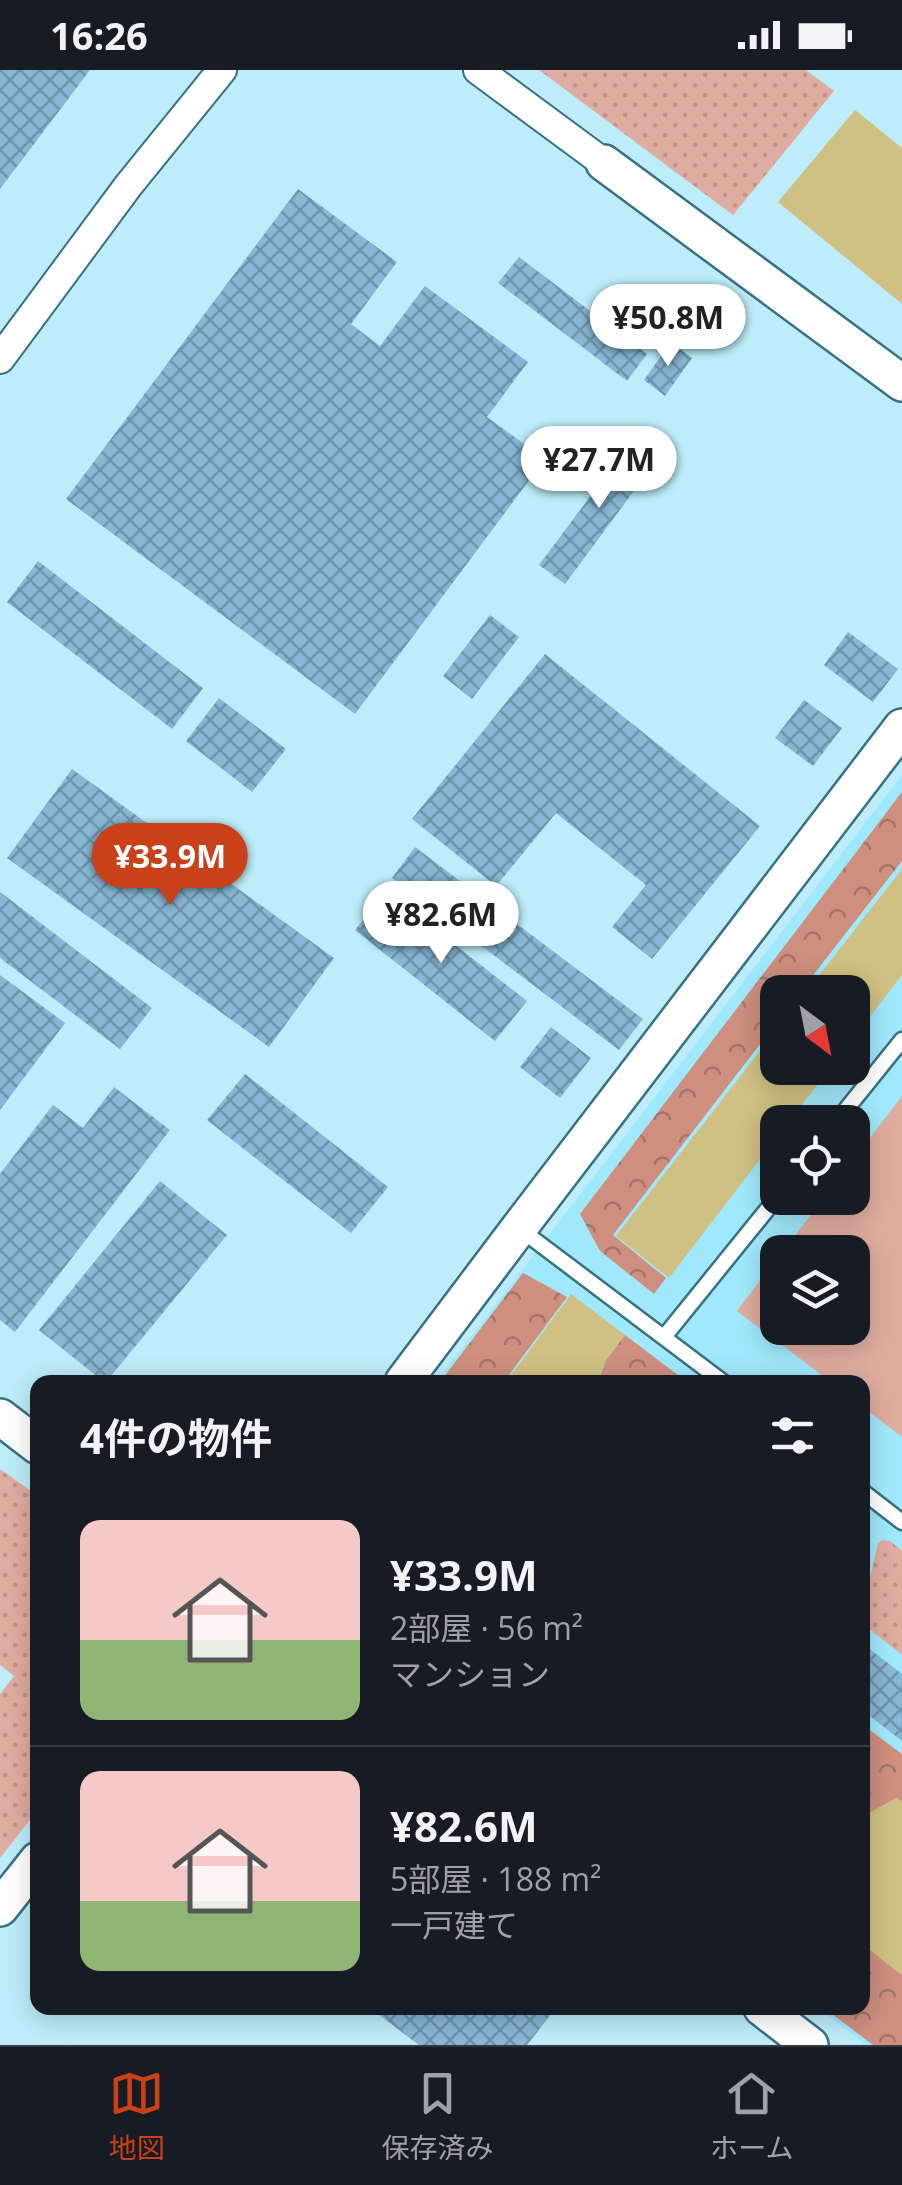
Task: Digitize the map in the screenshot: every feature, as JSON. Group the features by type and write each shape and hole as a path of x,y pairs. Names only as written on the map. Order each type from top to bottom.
{"street":[{"path":"0,358 128,186 222,70"},
{"path":"478,70 902,383"},
{"path":"409,1375 902,727"},
{"path":"0,1418 30,1440"},
{"path":"0,1908 30,1870"},
{"path":"771,2015 810,2045"}],"lane":[{"path":"850,1105 902,1040"},
{"path":"664,1338 763,1215"},
{"path":"519,1228 713,1375"},
{"path":"870,1497 902,1522"}],"shaded area":[{"path":"539,70 806,70 834,91 733,215"},
{"path":"855,110 902,148 902,304 778,202"},
{"path":"902,775 902,2045 866,2045 827,2015 870,2015 870,1375 441,1375"},
{"path":"902,869 902,975 870,1017 870,975 819,975"},
{"path":"760,1051 760,1085 817,1085 802,1105 760,1105 760,1159 669,1278 616,1236"},
{"path":"902,1096 902,1437 870,1412 870,1375 822,1375 782,1345 870,1345 870,1235 795,1235 811,1215 870,1215 870,1138"},
{"path":"760,1281 760,1328 737,1311"},
{"path":"571,1294 625,1335 606,1360 601,1375 511,1375"},
{"path":"0,1469 30,1490 30,1820 0,1858 0,1694 14,1676 0,1665"},
{"path":"890,1541 902,1551 902,1655 870,1630 870,1578 878,1543"},
{"path":"897,1798 902,1802 902,1975 870,1950 870,1812"}],"green space":[{"path":"902,792 902,861 813,975 762,975"},
{"path":"760,978 760,1044 613,1235 666,1278 654,1294 600,1251 580,1214"},
{"path":"523,1273 567,1297 509,1375 445,1375"},
{"path":"625,1335 678,1375 601,1375 606,1360"},
{"path":"870,1730 902,1754 902,1802 897,1798 870,1812"},
{"path":"870,1950 902,1975 902,2045 873,2045 833,2015 870,2015"}],"building":[{"path":"0,70 90,70 0,189"},
{"path":"298,189 397,262 351,324 380,346 425,286 528,362 487,417 545,459 355,714 66,499"},
{"path":"519,257 647,354 627,381 498,283"},
{"path":"671,342 692,358 665,396 644,380"},
{"path":"634,438 659,457 565,584 539,565"},
{"path":"38,561 203,688 172,729 7,602"},
{"path":"490,615 519,637 472,699 443,676"},
{"path":"848,632 898,669 873,702 824,665"},
{"path":"545,654 760,826 652,959 612,927 646,885 556,813 496,886 412,819"},
{"path":"219,698 286,749 252,792 186,741"},
{"path":"804,700 842,728 813,766 775,738"},
{"path":"72,769 334,958 269,1047 7,858"},
{"path":"415,847 643,1019 619,1050 392,878"},
{"path":"386,891 527,1001 495,1041 355,930"},
{"path":"0,892 152,1008 120,1049 0,958"},
{"path":"0,975 65,1023 0,1110"},
{"path":"551,1027 591,1058 560,1098 520,1067"},
{"path":"245,1074 388,1187 351,1233 207,1120"},
{"path":"114,1087 170,1130 15,1332 0,1320 0,1174 53,1105 83,1128"},
{"path":"160,1181 227,1235 112,1375 95,1375 39,1330"},
{"path":"870,1649 902,1674 902,1741 870,1716"},
{"path":"379,2015 551,2015 527,2045 419,2045"}]}
